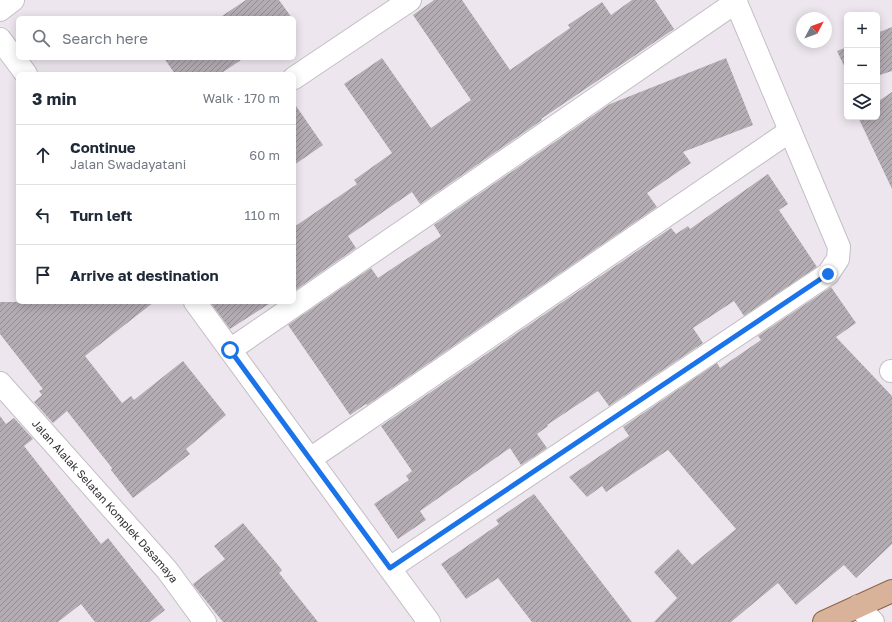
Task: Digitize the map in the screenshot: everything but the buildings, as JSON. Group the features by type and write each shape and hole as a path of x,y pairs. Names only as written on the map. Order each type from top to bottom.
{"main road":[{"path":"824,622 892,591"}],"street":[{"path":"0,10 13,0"},
{"path":"296,77 410,0"},
{"path":"230,350 735,1 839,247 838,259 828,274 390,568"},
{"path":"0,39 25,72"},
{"path":"310,458 790,131"},
{"path":"196,304 429,622"},
{"name":"Jalan Alalak Selatan Komplek Dasamaya","path":"0,383 167,570 205,622"},
{"path":"858,606 873,622"}],"route":[{"path":"230,350 390,568 828,274"}]}
